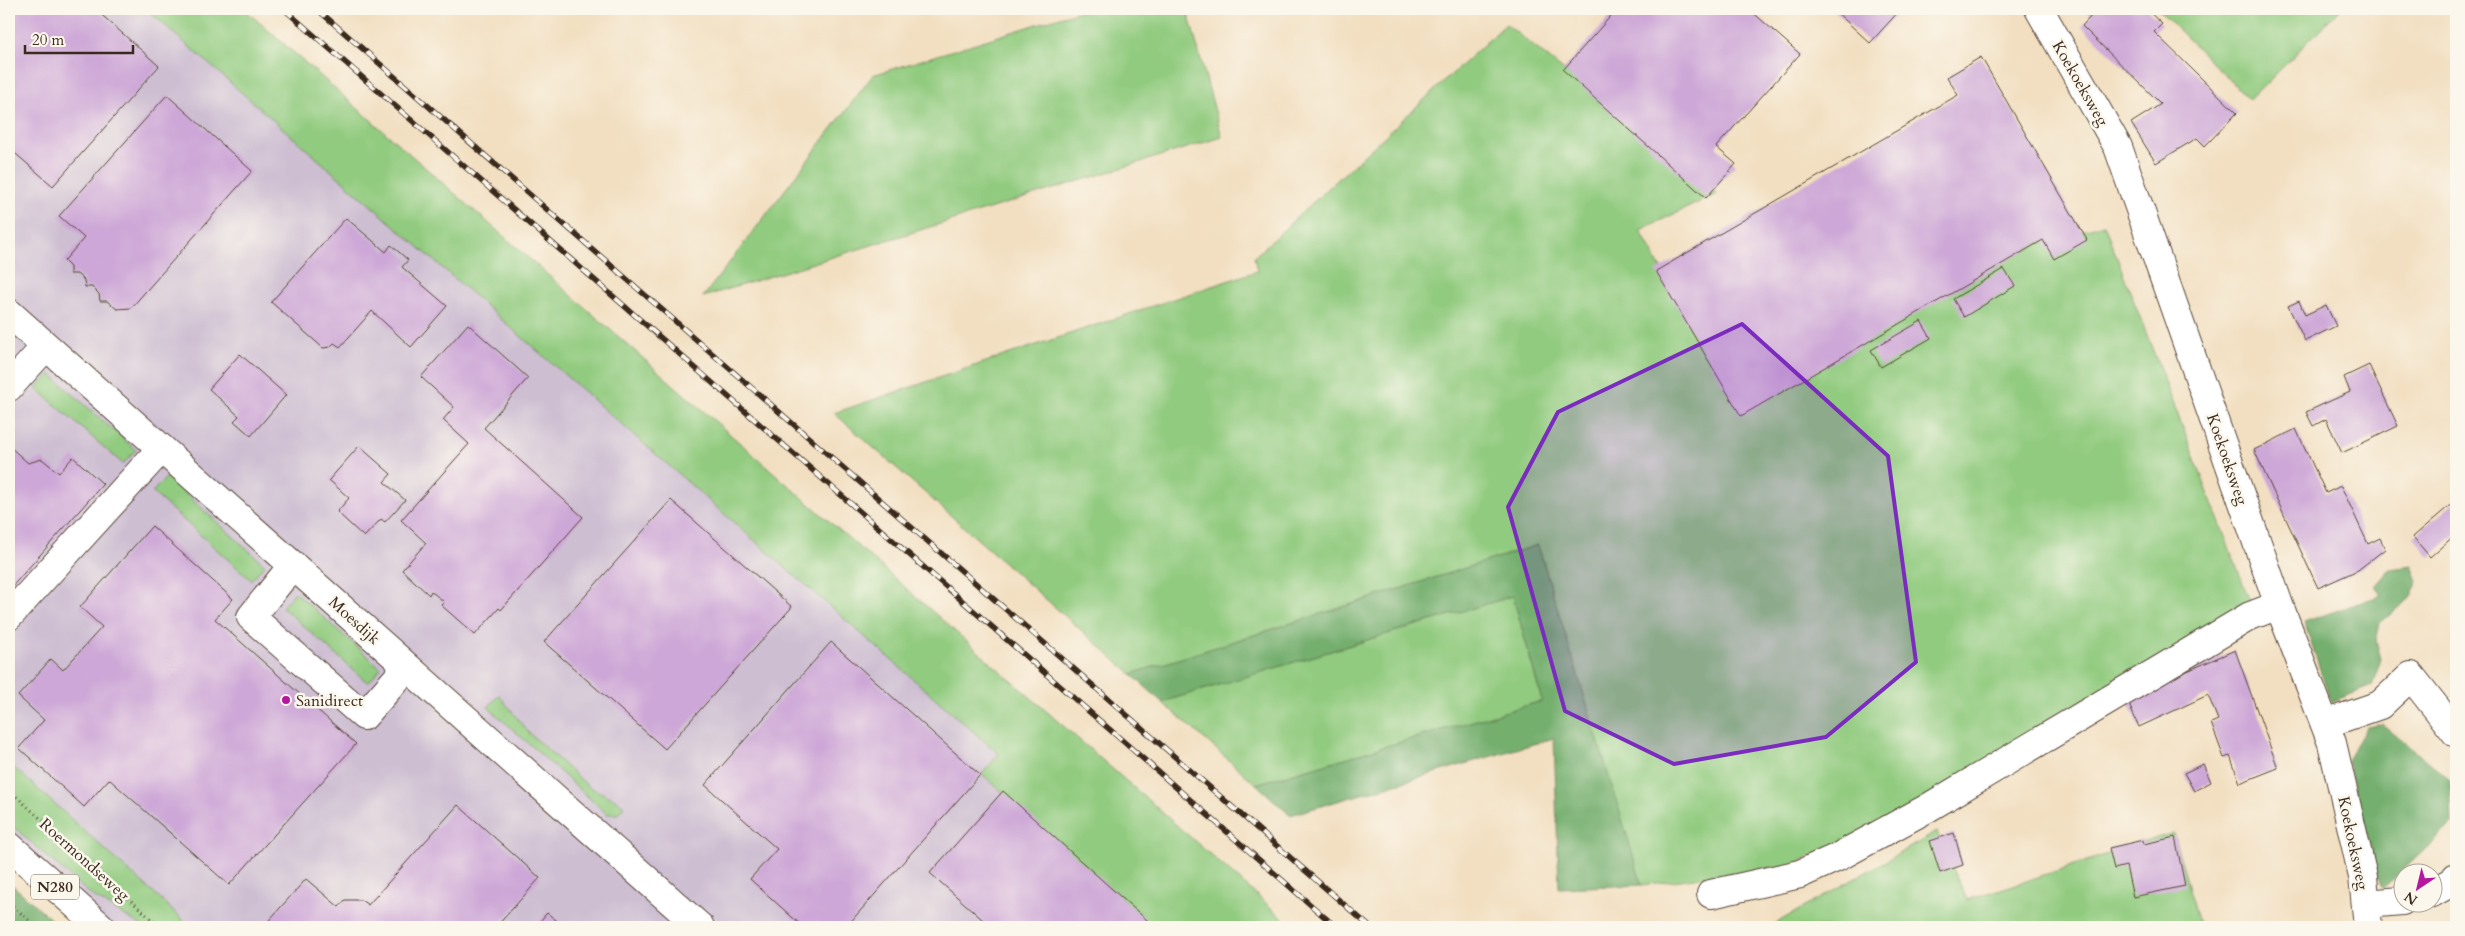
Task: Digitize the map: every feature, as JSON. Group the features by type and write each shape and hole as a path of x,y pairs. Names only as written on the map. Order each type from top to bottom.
{"street":[{"name":"Koekoeksweg","path":"2039,9 2118,147 2279,605 2332,743 2356,849 2367,916"},
{"name":"Moesdijk","path":"9,313 700,927"},
{"path":"9,388 46,346"},
{"path":"9,616 161,449"},
{"path":"293,565 252,617 364,716 407,667"},
{"path":"1711,894 1800,874 1838,857 1926,809 2250,616 2279,605"},
{"path":"2325,724 2380,705 2411,676 2456,733"},
{"name":"N280","path":"9,846 101,927"},
{"path":"2442,888 2454,881 2456,877"},
{"path":"2367,916 2392,905"}],"path":[{"name":"Roermondseweg","path":"9,790 160,927"},
{"path":"9,903 37,927"}],"highlighted area":[{"path":"1742,324 1888,456 1916,662 1826,737 1674,764 1565,711 1508,507 1558,412"}],"shaded area":[{"path":"9,9 172,9 1206,927 96,927 9,848"}],"green space":[{"path":"146,9 244,9 1293,927 1154,927 982,774 999,754"},
{"path":"1086,9 1187,9 1222,137 703,297 873,75"},
{"path":"2158,9 2340,9 2250,100"},
{"path":"1506,24 1717,194 1640,230 1740,414 2038,243 2104,224 2251,604 1931,803 1792,865 1642,885 1538,545 1131,674 834,413 1257,271 1254,257"},
{"path":"50,374 136,450 123,464 36,388"},
{"path":"167,477 265,565 251,580 152,492"},
{"path":"1538,545 1642,885 1559,888 1554,738 1290,815 1256,784 1542,701 1513,596 1162,702 1131,674"},
{"path":"2412,566 2418,581 2411,597 2380,623 2376,641 2381,659 2372,686 2331,702 2304,622 2382,595 2375,586 2390,569"},
{"path":"295,592 381,668 368,683 282,607"},
{"path":"1513,596 1542,701 1256,784 1162,702"},
{"path":"499,695 529,733 589,787 615,799 624,806 618,814 607,814 488,707"},
{"path":"2382,724 2450,780 2452,824 2410,864 2392,864 2392,881 2382,890 2347,760 2367,727"},
{"path":"9,763 191,927 144,927 92,896 9,823"},
{"path":"1937,832 1967,900 2173,833 2200,927 1769,927"},
{"path":"9,882 60,927 9,927"}],"building":[{"path":"9,9 95,9 159,66 53,186 9,148"},
{"path":"1617,9 1749,9 1800,54 1716,147 1736,164 1706,198 1563,70"},
{"path":"1833,9 1901,9 1870,43"},
{"path":"2083,9 2146,9 2162,24 2154,32 2237,113 2205,146 2197,138 2156,163 2131,123 2161,104 2082,26 2091,16"},
{"path":"1981,57 2087,240 2054,259 2043,240 1741,416 1656,271 1958,95 1947,77"},
{"path":"167,95 252,171 131,308 117,309 107,301 100,301 99,294 92,287 85,287 84,280 77,274 70,274 70,267 64,261 84,238 59,216"},
{"path":"346,218 386,252 391,245 408,260 402,267 447,306 411,347 372,311 340,347 334,343 330,347 323,348 271,302"},
{"path":"2004,269 2015,286 1964,317 1953,299"},
{"path":"2299,301 2305,315 2326,305 2336,326 2305,341 2288,306"},
{"path":"1921,321 1931,338 1881,367 1871,350"},
{"path":"468,324 528,378 484,428 583,517 501,610 499,608 475,635 441,605 444,602 431,591 429,595 402,570 426,543 401,520 469,444 443,420 454,407 421,377"},
{"path":"240,354 286,395 251,436 234,421 239,416 209,389"},
{"path":"2369,365 2398,426 2342,453 2326,419 2313,426 2306,412 2350,392 2344,377"},
{"path":"2296,429 2326,493 2341,486 2368,544 2380,538 2385,549 2358,570 2318,588 2254,450"},
{"path":"9,446 28,463 42,459 59,473 73,457 103,484 9,590"},
{"path":"359,446 391,474 384,482 405,500 385,522 381,519 364,537 337,512 349,498 329,480"},
{"path":"671,500 792,607 665,749 544,642"},
{"path":"2455,501 2456,534 2430,557 2413,537"},
{"path":"152,526 233,599 215,619 356,744 229,885 109,779 84,807 19,748 44,720 18,696 51,659 63,670 102,627 80,607"},
{"path":"831,642 980,775 846,927 825,927 818,921 813,927 803,927 750,879 777,849 705,785"},
{"path":"2235,650 2278,768 2240,783 2230,756 2224,758 2211,723 2218,720 2208,695 2139,727 2126,698"},
{"path":"2203,764 2211,782 2194,791 2184,773"},
{"path":"1003,791 1155,927 991,927 930,873"},
{"path":"458,805 540,878 496,927 263,927 306,879 339,907 345,900 361,900 368,905"},
{"path":"1954,833 1963,865 1940,873 1930,841"},
{"path":"2175,837 2185,886 2133,897 2126,866 2114,869 2109,848 2143,840 2144,844"},
{"path":"547,913 565,927 535,927"}],"railway":[{"path":"284,9 1336,927"},
{"path":"317,9 1370,927"}],"place":[{"name":"Sanidirect","path":"286,700"}]}
